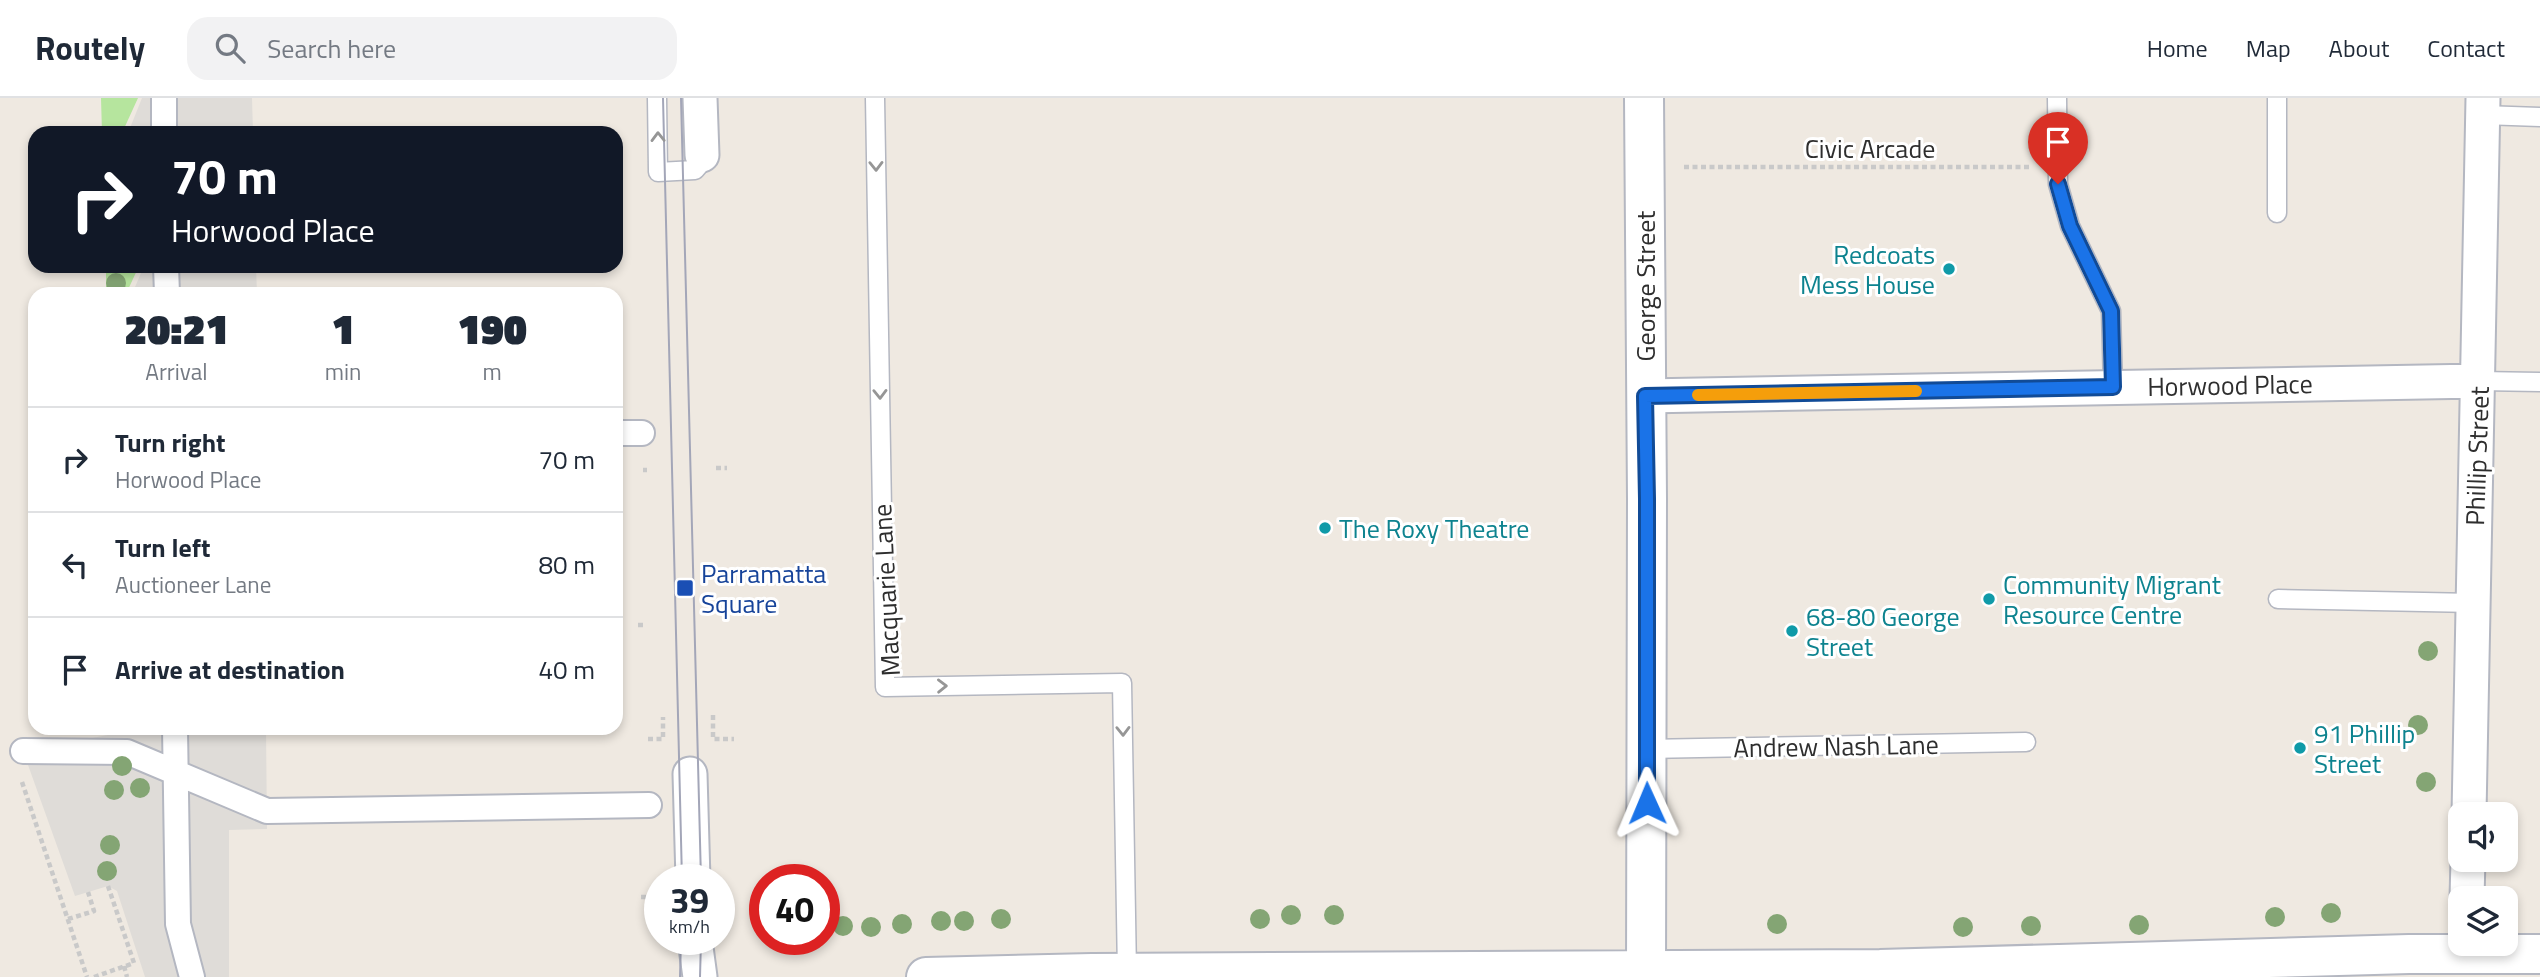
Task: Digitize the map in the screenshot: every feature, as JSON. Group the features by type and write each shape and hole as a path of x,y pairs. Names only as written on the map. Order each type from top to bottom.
{"street":[{"path":"164,98 164,126"},
{"path":"700,98 702,155"},
{"name":"George Street","path":"1644,98 1646,974"},
{"name":"Phillip Street","path":"2469,802 2483,107"},
{"name":"Horwood Place","path":"1645,396 2479,382"},
{"path":"623,433 642,433"},
{"path":"175,735 178,924 192,977"},
{"path":"21,761 127,752 267,811 649,805"},
{"path":"690,774 693,864"},
{"path":"926,977 1127,973 1646,974 2465,958 2540,954"},
{"path":"697,955 700,977"}],"lane":[{"path":"657,98 658,172 695,170 701,163 702,155"},
{"name":"Macquarie Lane","path":"875,98 885,687 1122,683 1127,973"},
{"path":"2057,98 2058,184 2070,226 2111,311 2113,387"},
{"path":"2277,98 2277,213"},
{"path":"2483,107 2540,117"},
{"path":"2479,382 2540,382"},
{"path":"2278,599 2474,603"},
{"name":"Andrew Nash Lane","path":"1646,749 2026,742"}],"path":[{"name":"Civic Arcade","path":"1683,167 2058,167"},
{"path":"716,468 727,468"},
{"path":"638,625 646,625"},
{"path":"713,715 713,739 734,739"},
{"path":"648,739 663,739 663,717"},
{"path":"21,761 87,977"},
{"path":"94,977 134,963 108,886"},
{"path":"68,919 94,911 88,892"},
{"path":"124,966 127,977"}],"green space":[{"path":"101,98 138,98 125,126 102,126"},
{"path":"106,273 136,273 129,287 106,287"}],"shaded area":[{"path":"142,98 252,98 253,126 131,126"},
{"path":"141,273 256,273 257,287 135,287"},
{"path":"108,735 266,735 267,829 229,830 229,977 145,977 117,891 108,886 75,896 23,751"}],"tram line":[{"path":"663,98 682,864"},
{"path":"681,98 701,864"},
{"path":"680,977 681,955"},
{"path":"700,977 701,955"}],"slow traffic":[{"path":"1698,395 1916,391"}],"place":[{"name":"Redcoats Mess House","path":"1949,269"},
{"name":"The Roxy Theatre","path":"1325,528"},
{"name":"Parramatta Square","path":"685,588"},
{"name":"Community Migrant Resource Centre","path":"1989,599"},
{"name":"68-80 George Street","path":"1792,631"},
{"name":"91 Phillip Street","path":"2300,748"}],"route":[{"path":"1647,803 1645,396 2113,387 2111,311 2070,226 2058,184"}]}
